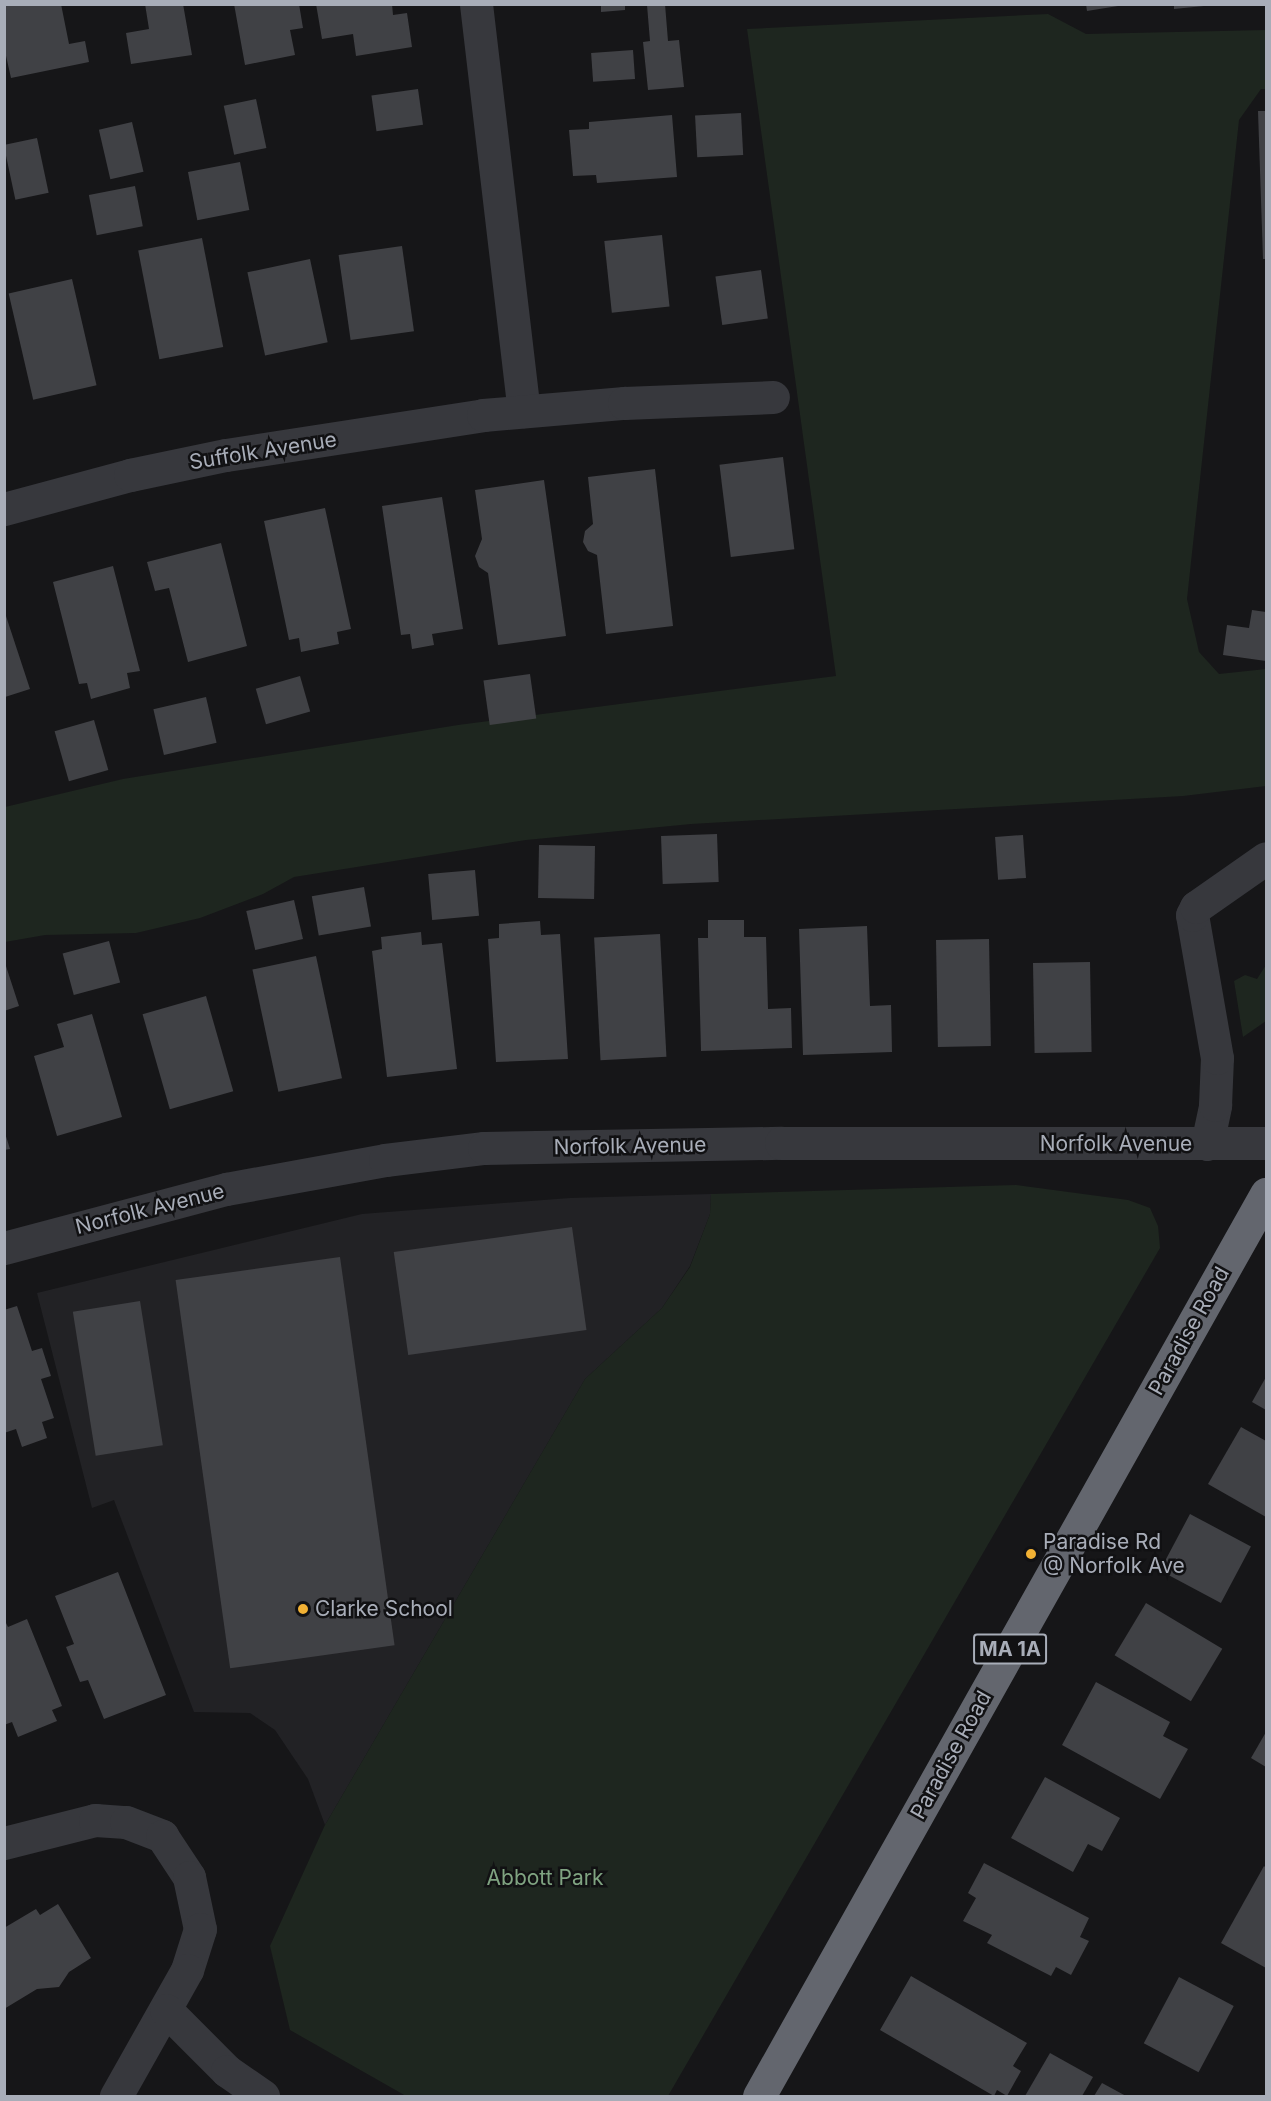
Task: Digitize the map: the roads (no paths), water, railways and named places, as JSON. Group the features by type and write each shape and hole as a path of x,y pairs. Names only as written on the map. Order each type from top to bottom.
{"highway":[{"name":"Paradise Road","path":"759,2097 1266,1194"}],"street":[{"path":"476,4 524,411"},
{"name":"Suffolk Avenue","path":"4,509 130,475 226,455 524,411 773,397"},
{"path":"1207,1144 1215,1105 1217,1058 1192,915 1196,908 1266,858"},
{"name":"Norfolk Avenue","path":"4,1248 226,1189 385,1160 484,1148 781,1143 1266,1143"},
{"path":"4,1843 95,1820 126,1822 162,1836 189,1877 200,1929 187,1970 116,2097"},
{"path":"166,2010 228,2071 262,2097"}],"place":[{"name":"Paradise Rd @ Norfolk Ave","path":"1031,1554"},
{"name":"Clarke School","path":"303,1609"}],"park label":[{"name":"Abbott Park","path":"545,1878"}]}
